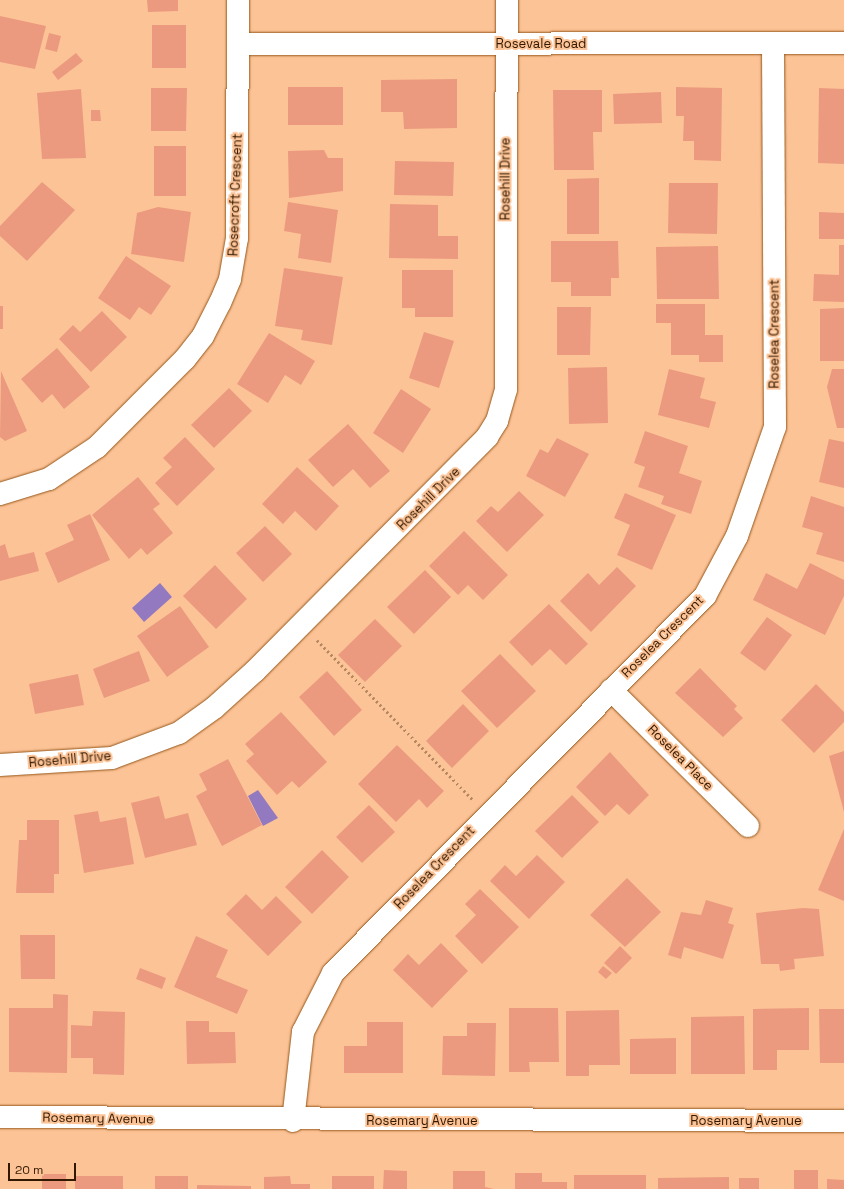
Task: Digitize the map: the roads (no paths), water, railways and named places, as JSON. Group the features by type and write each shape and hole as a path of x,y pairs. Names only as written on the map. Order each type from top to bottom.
{"street":[{"name":"Rosecroft Crescent","path":"0,494 49,479 97,447 184,359 212,321 230,279 237,238 238,0"},
{"name":"Rosehill Drive","path":"0,765 112,758 179,733 214,708 255,671 470,458 487,437 497,421 506,389 507,0"},
{"name":"Roselea Crescent","path":"293,1121 303,1032 333,973 705,596 737,536 775,427 773,43"},
{"name":"Rosevale Road","path":"238,44 844,43"},
{"name":"Roselea Place","path":"611,690 748,826"},
{"name":"Rosemary Avenue","path":"0,1117 293,1121 844,1121"}]}
